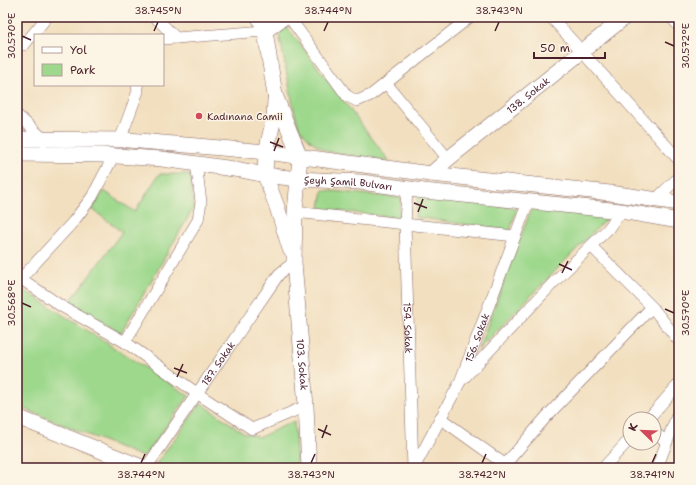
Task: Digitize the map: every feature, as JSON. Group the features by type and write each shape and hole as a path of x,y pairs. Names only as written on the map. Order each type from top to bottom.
{"main road":[{"path":"259,17 265,31 275,95 300,158"},
{"path":"265,31 284,17"},
{"name":"138. Sokak","path":"431,174 625,17"},
{"name":"103. Sokak","path":"275,95 274,118 266,152 265,175 277,207 294,262"},
{"name":"Şeyh Şamil Bulvarı","path":"17,139 120,140 266,152 300,158 431,174 586,190 679,203"},
{"name":"Şeyh Şamil Bulvarı","path":"17,154 102,155 162,159 298,179 361,182 407,189 621,211 679,221"},
{"name":"103. Sokak","path":"300,158 295,212 294,262 306,406 309,468"},
{"path":"17,418 145,468"}],"street":[{"path":"20,44 47,17"},
{"path":"155,17 176,38"},
{"path":"289,17 347,96 357,101 371,95 470,17"},
{"path":"551,17 679,160"},
{"path":"671,17 679,26"},
{"path":"164,39 265,31"},
{"path":"20,44 34,44"},
{"path":"386,83 448,159"},
{"path":"120,140 138,91 137,86"},
{"path":"17,115 44,139"},
{"path":"113,156 92,197 73,222 18,279 61,306 125,342 198,394 252,429 306,406"},
{"path":"125,342 198,220 201,202 196,164"},
{"path":"655,200 679,177"},
{"name":"154. Sokak","path":"407,189 405,224 413,468"},
{"name":"156. Sokak","path":"413,468 460,382 528,202"},
{"path":"460,382 554,282 608,229 621,211"},
{"path":"295,212 515,236"},
{"path":"591,246 652,308 679,341"},
{"name":"187. Sokak","path":"145,468 198,394 279,274 294,262"},
{"path":"440,418 506,467 547,416 652,308"},
{"path":"655,411 679,384"},
{"path":"658,467 679,410"},
{"path":"662,438 667,442"},
{"path":"603,468 622,448"}],"green space":[{"path":"287,27 390,162 326,151 311,141 299,128 279,34"},
{"path":"159,174 190,174 194,207 121,333 69,303 122,232 92,209 104,191 135,212"},
{"path":"323,190 401,198 399,218 320,209"},
{"path":"418,196 517,208 510,231 415,217"},
{"path":"532,207 608,217 478,350"},
{"path":"21,288 189,396 143,457 17,406 17,293"},
{"path":"201,403 244,433 260,437 294,421 297,468 168,468 156,464"}],"place":[{"name":"Kadınana Camii","path":"199,116"}]}
